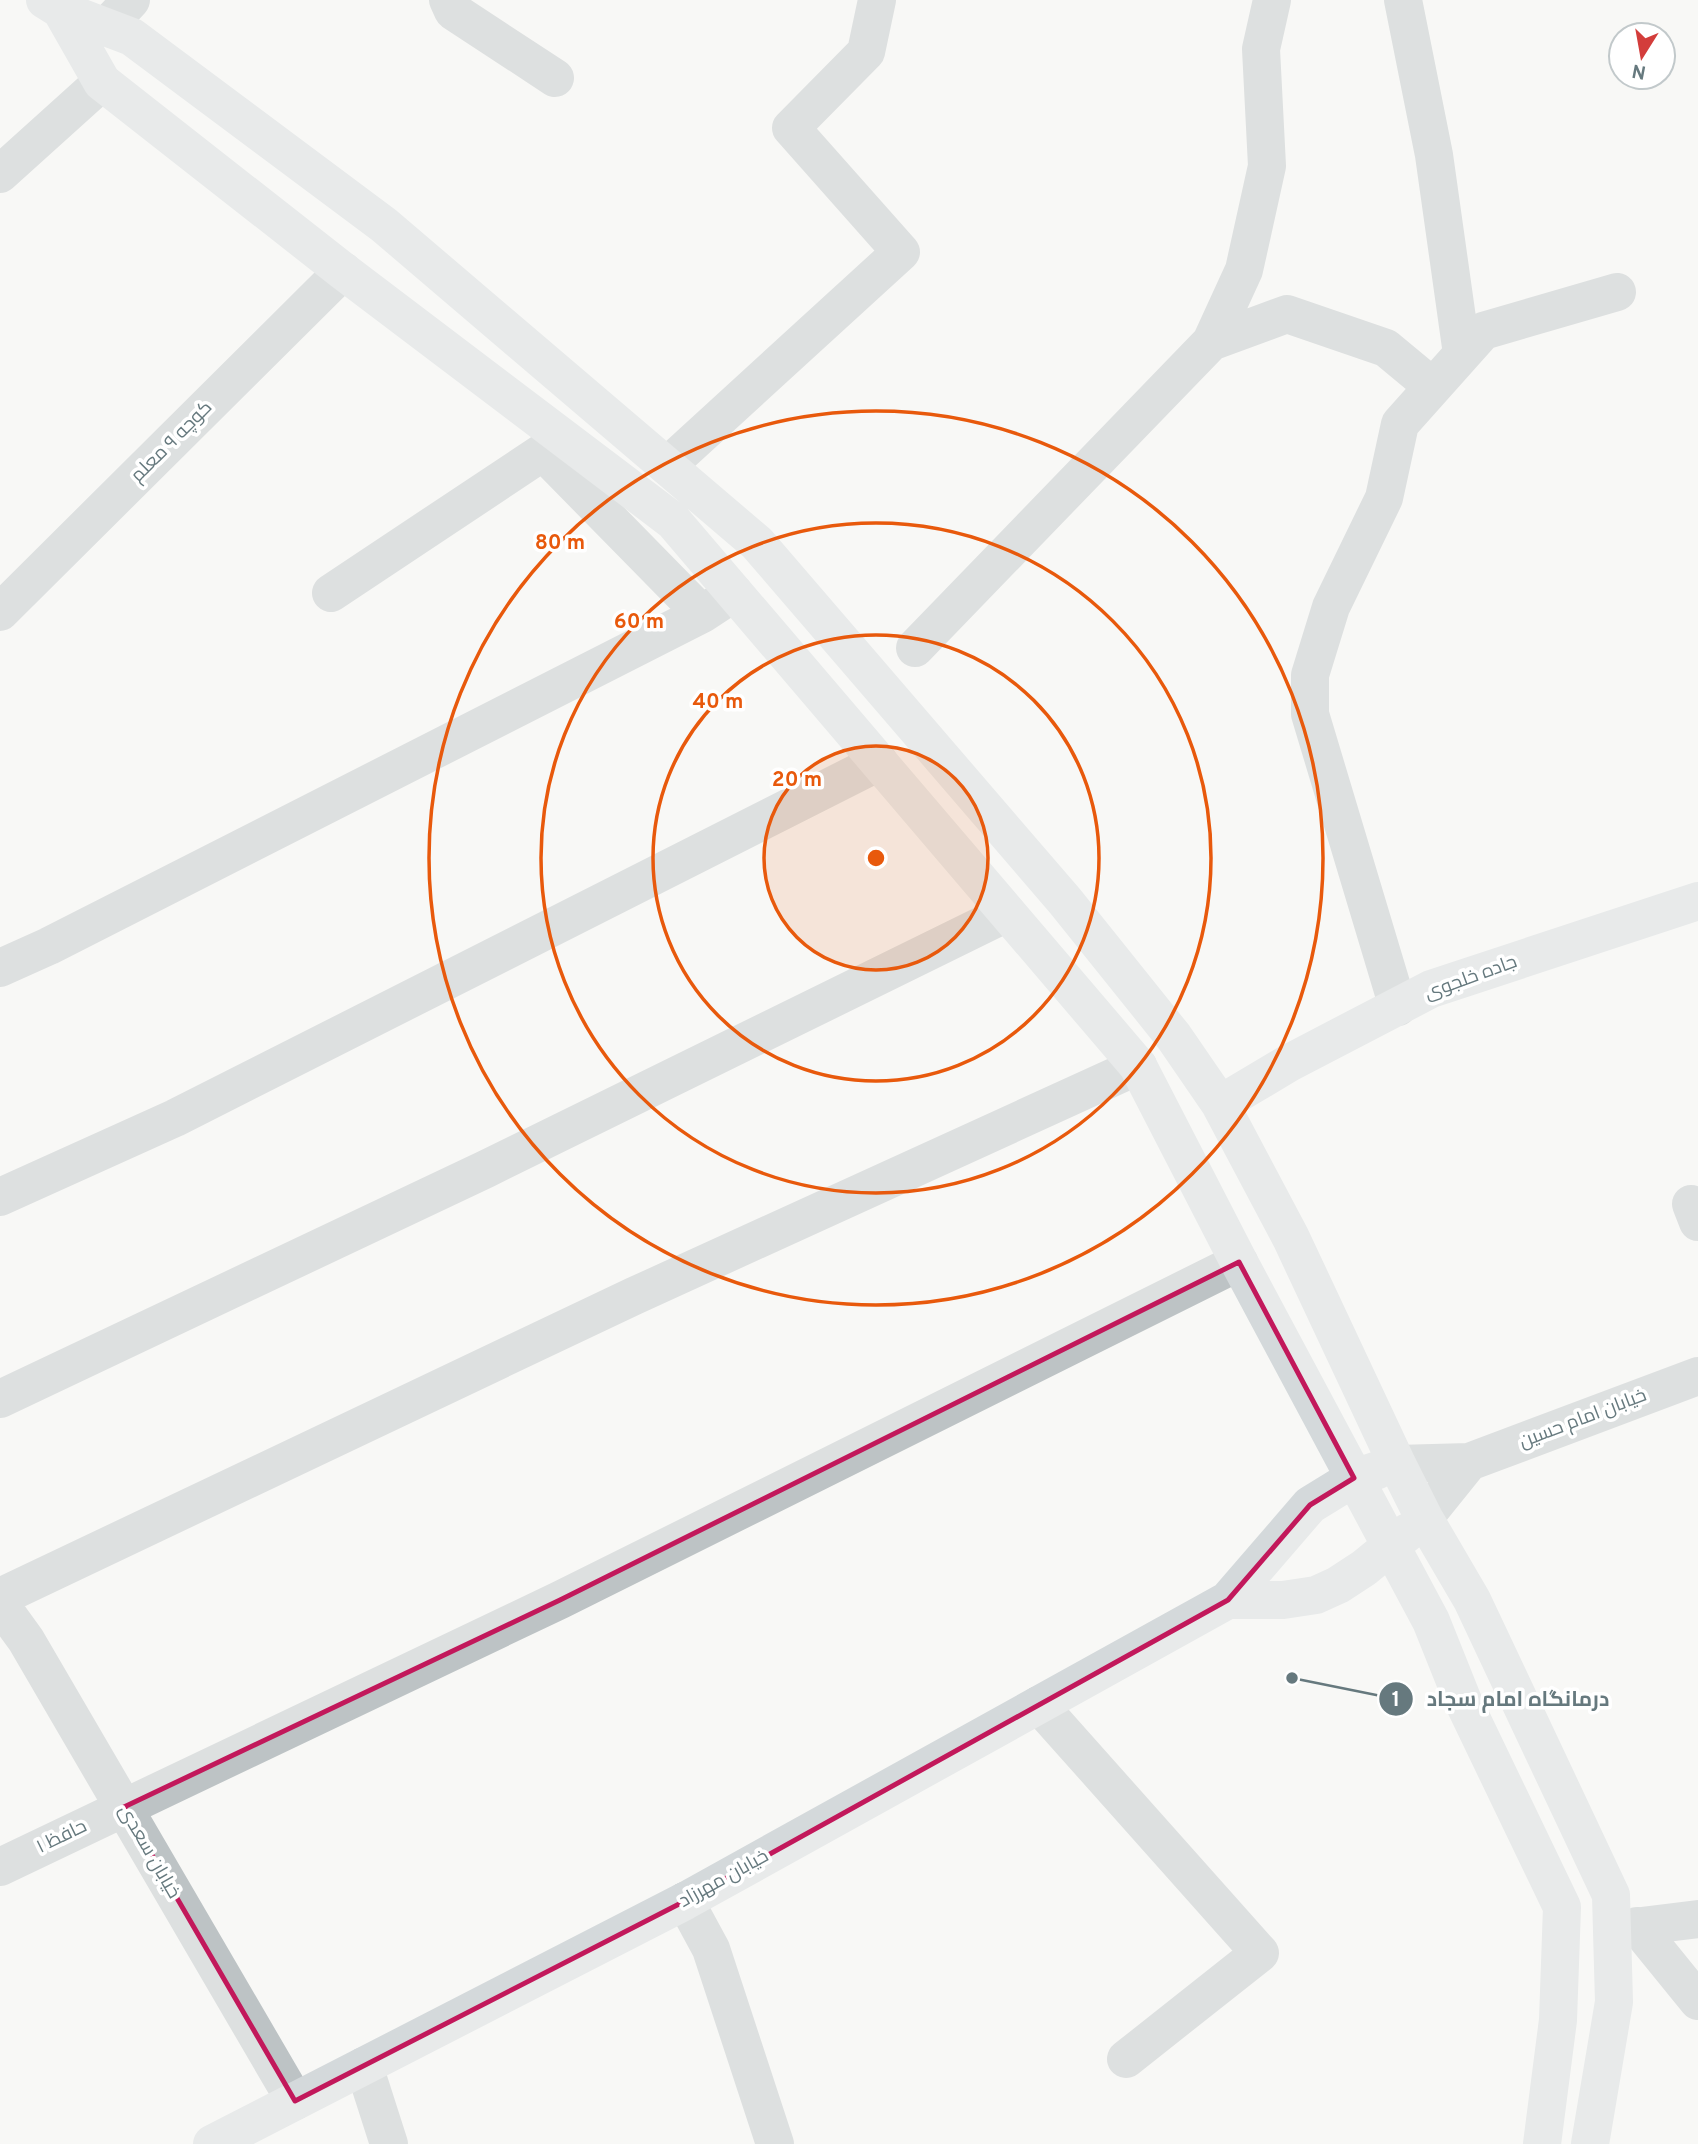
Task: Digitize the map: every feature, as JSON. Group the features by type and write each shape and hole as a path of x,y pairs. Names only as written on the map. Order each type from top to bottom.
{"main road":[{"path":"53,5 119,13 132,37 384,225 757,542 1065,901 1174,1037 1220,1104 1291,1238 1397,1464 1424,1518 1472,1600 1624,1928 1590,2144"},
{"path":"53,5 102,82 344,271 673,521 1138,1066 1239,1262 1432,1621 1463,1701 1562,1907 1558,2021 1542,2144"},
{"name":"جاده خلجوی","path":"1220,1104 1289,1063 1431,989 1698,901"},
{"path":"1228,1600 1310,1505 1354,1478 1397,1464"},
{"path":"1228,1600 1283,1600 1316,1595 1338,1585 1391,1548 1424,1518"},
{"name":"خیابان مهرزاد","path":"212,2144 685,1901 1228,1600"}],"street":[{"path":"448,0 453,11 555,78"},
{"path":"667,466 901,252 791,128 866,52 877,0"},
{"path":"915,648 1211,342 1244,270 1267,166 1261,49 1272,0"},
{"path":"1403,0 1434,155 1462,354"},
{"path":"0,174 102,82"},
{"name":"کوچه ۹ معلم","path":"0,612 344,271"},
{"path":"1398,1007 1310,714 1310,675 1331,607 1384,498 1400,424 1483,331 1616,292"},
{"path":"1211,342 1287,314 1386,348 1433,387"},
{"path":"331,593 542,452 702,614"},
{"path":"0,968 49,946 702,614 734,593"},
{"path":"0,1197 175,1118 879,762"},
{"path":"0,1399 486,1169 1007,912"},
{"path":"0,1597 634,1296 1138,1066"},
{"name":"حافظ ۱","path":"0,1867 560,1600 1239,1262"},
{"name":"خیابان امام حسین","path":"1397,1464 1469,1462 1698,1377"},
{"path":"1424,1518 1469,1462"},
{"name":"خیابان سعدی","path":"0,1604 26,1640 295,2101"},
{"path":"1039,1705 1260,1953 1126,2059"},
{"path":"685,1901 711,1949 775,2144"},
{"path":"1624,1928 1698,1919"},
{"path":"1624,1928 1698,2001"},
{"path":"364,2066 389,2144"}],"highlighted area":[{"path":"1239,1262 1354,1478 1310,1505 1228,1600 685,1901 295,2101 124,1807 560,1600"}],"place":[{"name":"درمانگاه امام سجاد","path":"1292,1678"}]}
